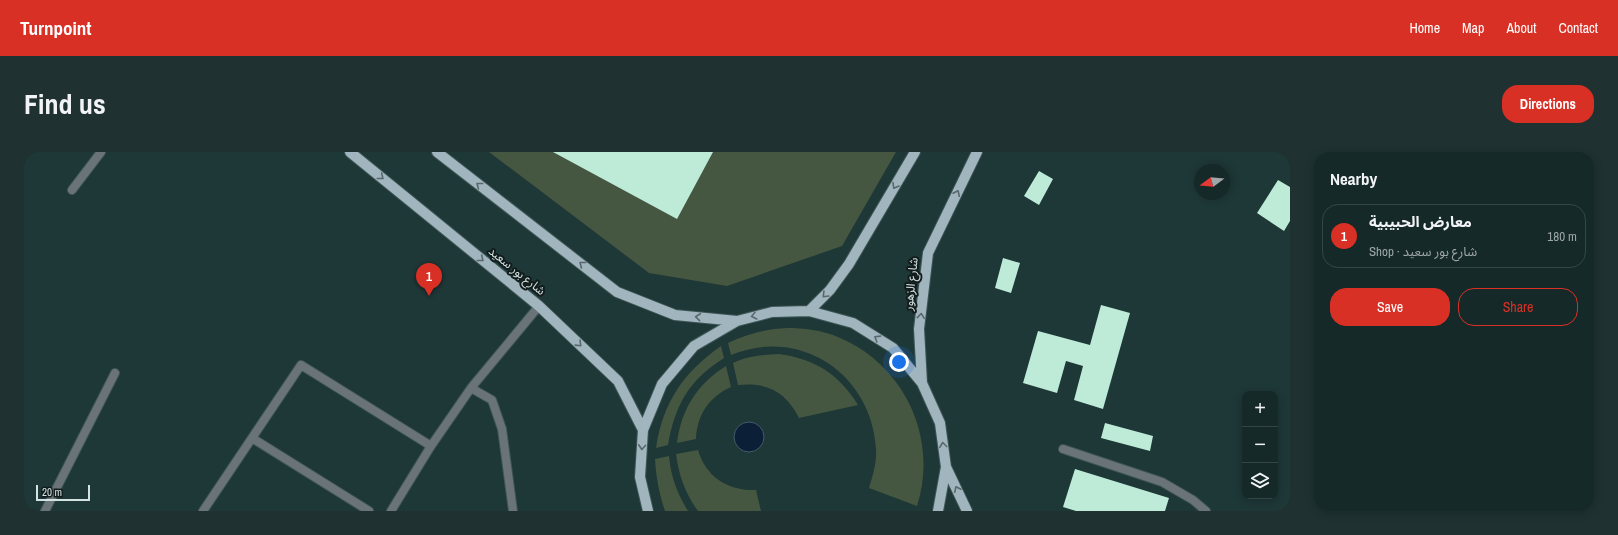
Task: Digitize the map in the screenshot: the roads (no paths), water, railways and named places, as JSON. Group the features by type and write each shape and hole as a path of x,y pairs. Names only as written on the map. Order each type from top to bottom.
{"main road":[{"name":"شارع بور سعيد","path":"350,152 539,306 618,381 643,430"},
{"path":"437,152 617,292 675,315 737,321"},
{"path":"809,311 830,290 849,264 915,152"},
{"name":"شارع الزهور","path":"922,383 919,329 928,253 977,152"},
{"path":"648,511 640,477 643,430 662,384 694,346 737,321 772,312 809,311 854,323 893,348 922,383 940,423 946,467 967,511"},
{"path":"938,511 946,467"}],"street":[{"path":"72,190 101,152"},
{"path":"391,511 430,446 471,388 539,306"},
{"path":"203,511 301,365 430,446"},
{"path":"45,511 115,373"},
{"path":"471,388 492,400 502,429 513,511"},
{"path":"252,438 369,511"},
{"path":"1063,449 1162,482 1193,500 1206,511"}],"water":[{"path":"749,422 755,423 763,431 763,443 755,451 749,452 743,451 735,443 734,437 735,431 743,423"}],"place":[{"name":"معارض الحبيبية","path":"429,296"}]}
